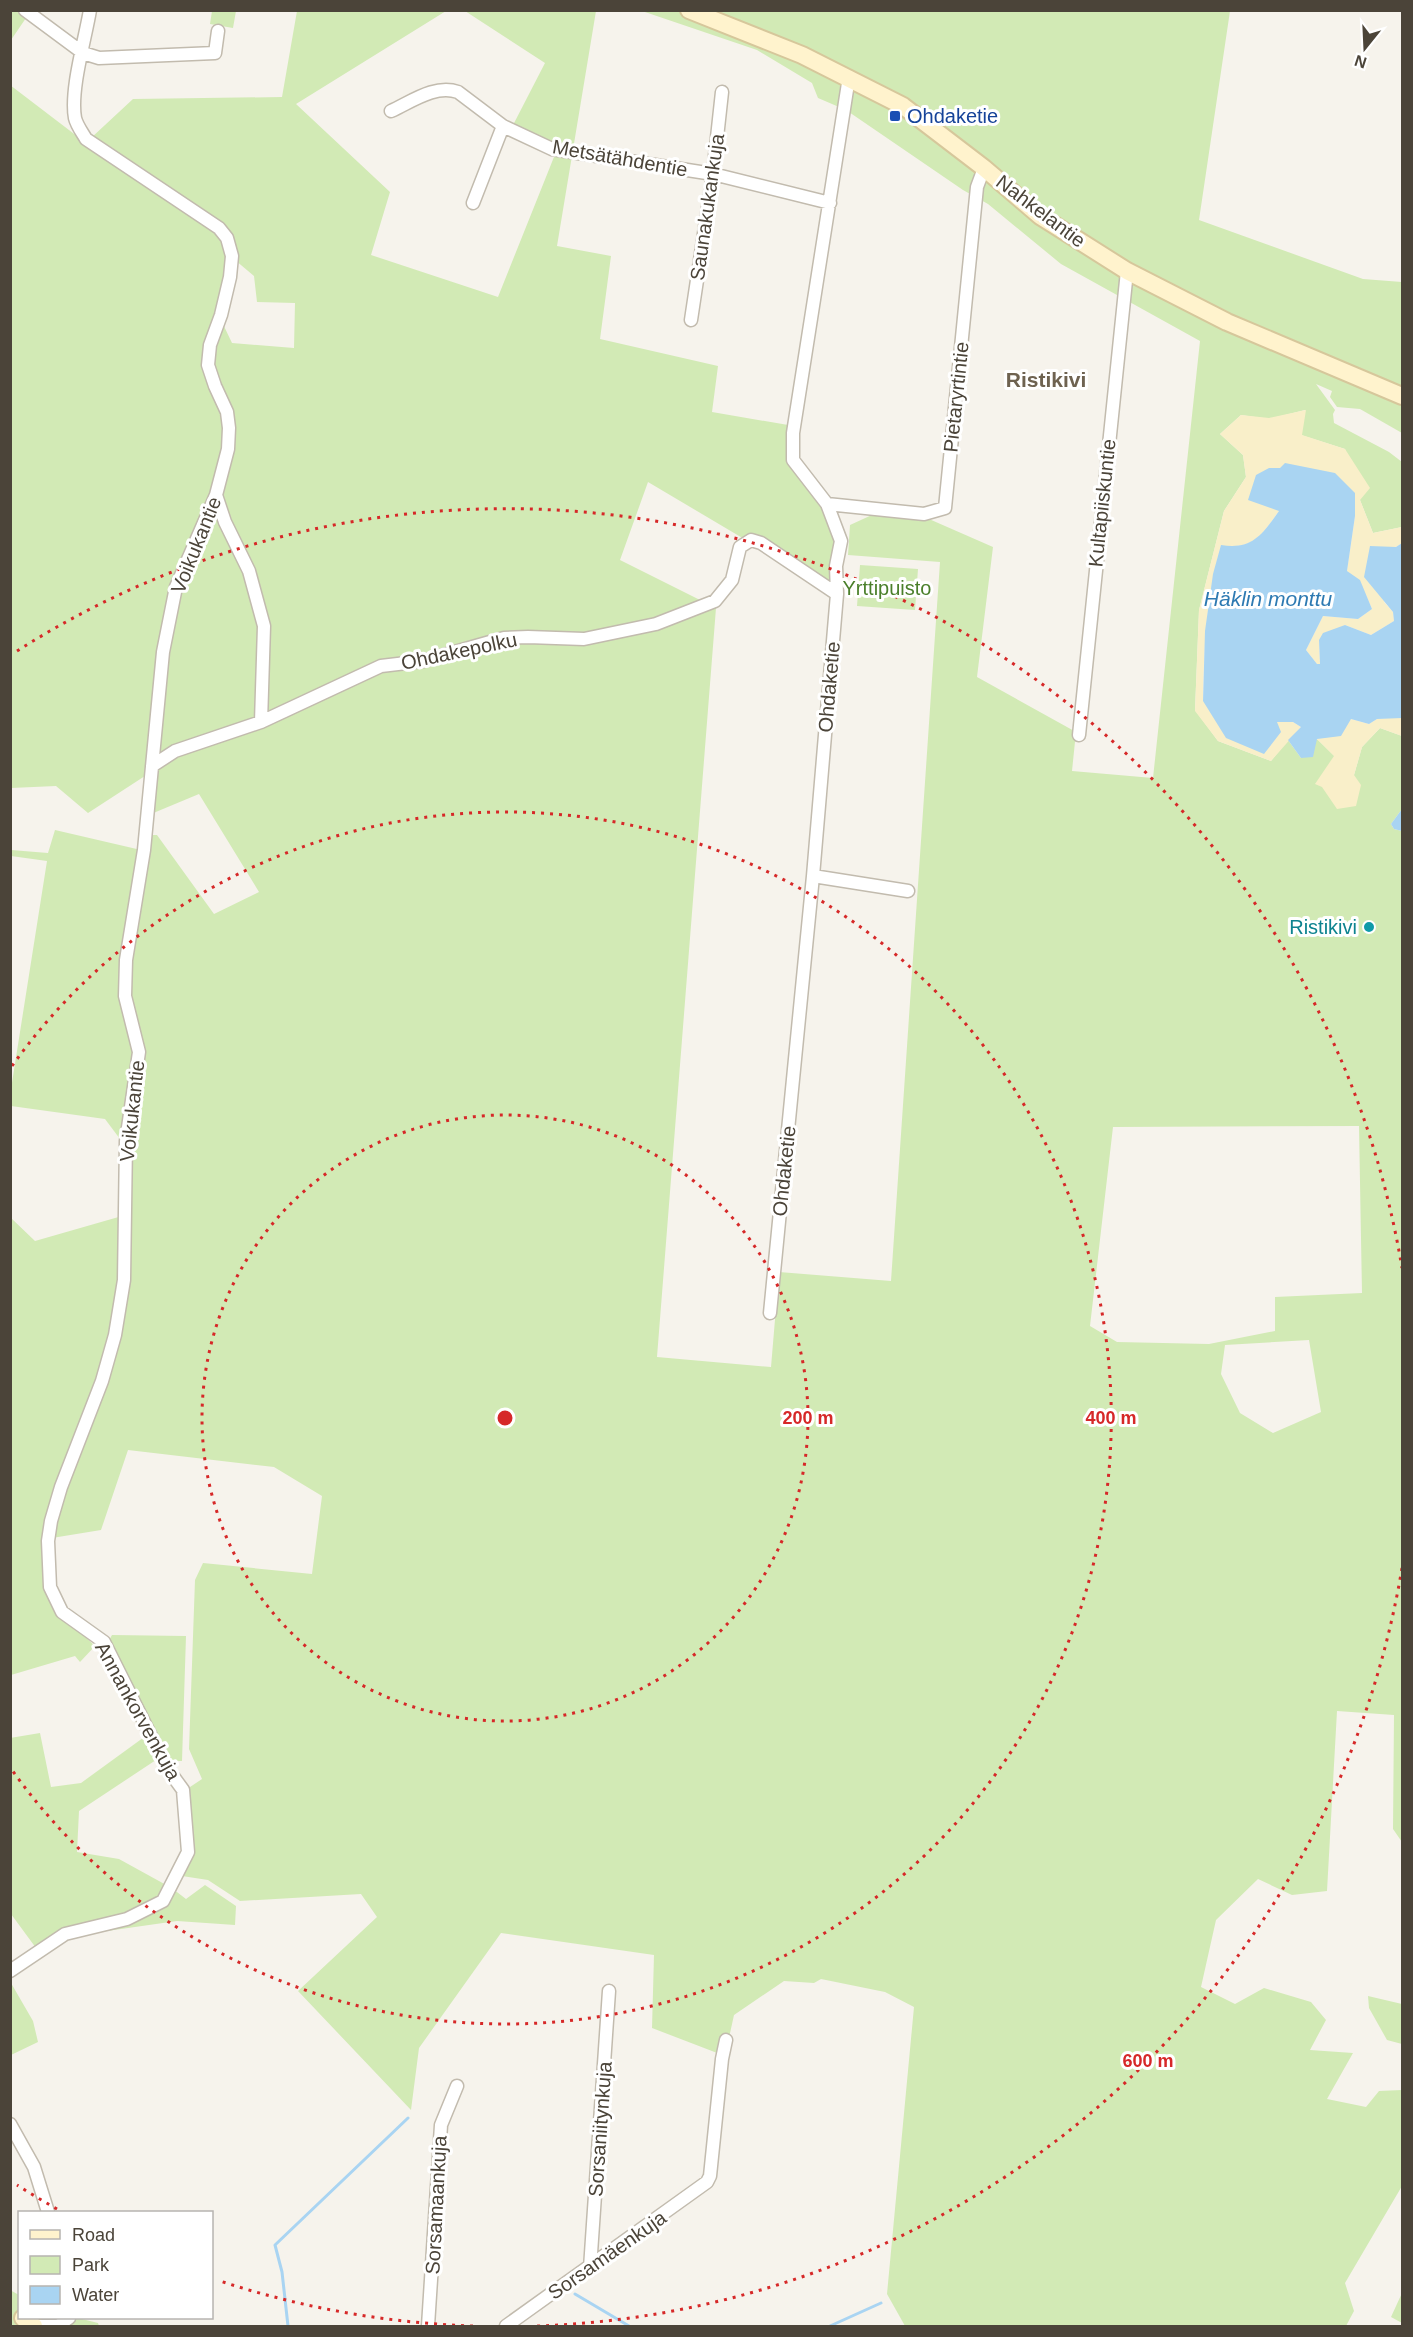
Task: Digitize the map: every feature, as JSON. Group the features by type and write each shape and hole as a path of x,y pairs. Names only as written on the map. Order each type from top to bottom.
{"main road":[{"name":"Nahkelantie","path":"689,10 802,55 903,106 984,168 1040,216 1126,271 1227,322 1402,396"}],"street":[{"path":"25,10 82,53 99,58 214,53 218,31"},
{"name":"Voikukantie","path":"90,10 77,80 75,117 79,128 86,139 219,228 227,238 232,256 230,277 221,315 210,345 208,364 230,428 228,449 216,495 176,587 164,652 144,850 126,960 125,996 139,1052 126,1141 124,1233"},
{"name":"Ohdaketie","path":"770,1312 813,876 837,594 836,566 841,541 827,504 793,460 793,433 849,78"},
{"name":"Metsätähdentie","path":"391,111 436,90 451,90 458,92 503,126 552,149 713,174 830,203"},
{"name":"Saunakukankuja","path":"691,320 713,174 722,92"},
{"path":"474,203 503,126"},
{"name":"Pietaryrtintie","path":"827,504 924,514 945,508 977,187 984,168"},
{"name":"Kultapiiskuntie","path":"1079,735 1126,271"},
{"path":"216,495 225,522 249,571 264,626 261,722"},
{"name":"Ohdakepolku","path":"152,766 175,751 261,722 381,666 423,661 504,638 584,639 656,624 715,601 732,580 740,547 751,540 761,543 837,594"},
{"path":"813,876 908,891"},
{"name":"Annankorvenkuja","path":"10,1971 65,1934 127,1920 163,1901 188,1852 183,1790 167,1768 104,1642 62,1612 50,1587 48,1541 51,1521 61,1487 102,1381 115,1335 124,1280 124,1233"},
{"name":"Sorsaniitynkuja","path":"590,2268 609,1991"},
{"name":"Sorsamäenkuja","path":"506,2326 707,2182 710,2176 726,2040"},
{"name":"Sorsamaankuja","path":"428,2326 441,2125 457,2086"},
{"path":"10,2124 34,2167 48,2211"},
{"path":"39,2326 59,2326"}],"green space":[{"path":"11,11 17,11 26,18 11,40"},
{"path":"212,11 236,11 233,28 210,24"},
{"path":"297,11 446,11 296,104 390,192 371,255 498,297 558,147 512,127 545,63 465,11 596,11 557,246 611,256 600,339 718,366 712,412 794,426 793,460 827,504 841,541 837,594 648,482 620,560 716,608 657,1357 771,1367 779,1272 891,1281 940,562 848,555 850,525 874,514 929,519 993,547 977,677 1076,732 1072,771 1153,778 1200,341 1061,264 988,204 963,190 846,110 818,98 812,83 757,50 642,11 1230,11 1199,220 1363,279 1402,282 1402,433 1360,409 1337,407 1330,397 1332,391 1316,384 1335,410 1334,423 1389,452 1402,462 1402,527 1373,533 1360,500 1345,449 1301,435 1305,410 1269,419 1241,415 1220,434 1243,455 1246,477 1224,511 1199,610 1195,710 1218,741 1271,761 1288,740 1301,758 1317,739 1354,775 1362,747 1380,728 1402,736 1402,809 1391,824 1394,829 1402,831 1402,1842 1393,1829 1394,1715 1337,1711 1327,1891 1292,1895 1258,1879 1216,1920 1201,1987 1235,2004 1264,1988 1311,2002 1326,2020 1310,2050 1353,2053 1327,2099 1366,2107 1379,2091 1402,2090 1402,2186 1345,2283 1354,2311 1346,2326 905,2326 887,2294 914,2007 885,1992 821,1979 814,1983 784,1981 734,2015 725,2056 652,2028 654,1955 501,1933 419,2048 411,2110 298,1991 377,1917 361,1894 240,1901 208,1880 182,1876 187,1789 202,1779 189,1749 195,1580 203,1563 312,1574 322,1496 274,1467 128,1450 101,1530 52,1538 54,1522 118,1337 129,1145 143,1052 129,995 129,962 149,835 157,835 214,914 259,892 199,794 151,814 167,653 180,588 232,449 211,364 212,346 222,322 232,343 294,348 295,303 257,302 254,276 235,260 231,238 91,138 133,99 282,97","holes":["1359,1126 1362,1293 1275,1297 1275,1331 1209,1344 1117,1342 1090,1326 1113,1127","1309,1340 1321,1412 1273,1433 1240,1413 1221,1374 1225,1345"]},
{"path":"10,85 86,143 215,229 224,239 228,256 227,278 206,345 227,427 218,480 173,586 148,774 88,813 56,786 11,788"},
{"name":"Yrttipuisto","path":"860,565 918,569 915,610 857,606"},
{"path":"55,830 141,850 123,961 135,1052 123,1143 105,1119 11,1106 11,1089 47,861 11,856 11,850 48,853"},
{"path":"122,1216 121,1279 112,1335 98,1381 57,1487 46,1588 77,1629 95,1646 80,1662 75,1656 11,1675 10,1217 35,1241"},
{"path":"112,1635 186,1636 182,1761 168,1761 108,1642"},
{"path":"40,1733 51,1787 81,1783 147,1735 159,1758 79,1811 77,1852 119,1859 168,1886 160,1899 125,1916 36,1948 11,1914 10,1738"},
{"path":"205,1885 236,1906 235,1925 177,1921 93,1933 173,1889 186,1899"},
{"path":"11,1983 33,2021 38,2042 11,2055"},
{"path":"1368,1996 1402,2004 1402,2044 1387,2040 1369,2008"},
{"path":"10,2290 18,2294 18,2319 82,2319 98,2323 99,2326 11,2326"},
{"path":"1402,2293 1402,2323 1391,2317"}],"sand":[{"path":"1306,410 1302,435 1345,449 1370,488 1360,500 1373,533 1402,527 1402,543 1396,547 1384,602 1393,612 1394,621 1371,635 1345,625 1319,640 1320,664 1317,664 1306,650 1323,616 1358,619 1372,609 1366,595 1347,571 1355,516 1279,511 1256,539 1242,545 1221,546 1209,603 1203,701 1277,722 1293,722 1301,727 1271,761 1218,741 1195,711 1199,610 1224,511 1246,477 1243,455 1220,434 1241,415 1269,418"},
{"path":"1402,718 1402,736 1380,728 1362,747 1354,775 1361,785 1356,806 1337,809 1322,787 1315,784 1334,756 1317,739 1351,719 1369,724 1377,719"}],"water":[{"name":"Häklin monttu","path":"1285,463 1335,473 1355,493 1355,516 1347,571 1360,580 1372,609 1358,619 1323,616 1306,650 1317,664 1320,664 1319,640 1323,633 1345,625 1371,635 1394,621 1393,612 1364,577 1370,546 1396,547 1402,543 1402,718 1377,719 1369,724 1351,719 1341,736 1317,739 1313,757 1301,758 1288,740 1301,727 1293,722 1277,722 1281,732 1264,754 1226,738 1203,701 1205,631 1213,574 1221,545 1232,546 1248,543 1267,527 1279,511 1248,500 1256,475 1269,468 1280,468"},
{"path":"1402,809 1402,831 1394,829 1391,824"}],"waterway":[{"path":"288,2326 282,2272 275,2245 408,2118"},
{"path":"575,2294 629,2326"},
{"path":"830,2326 881,2303"}],"place":[{"name":"Ohdaketie","path":"895,116"},
{"name":"Ristikivi","path":"1369,927"}],"district":[{"name":"Ristikivi","path":"1046,380"}]}
